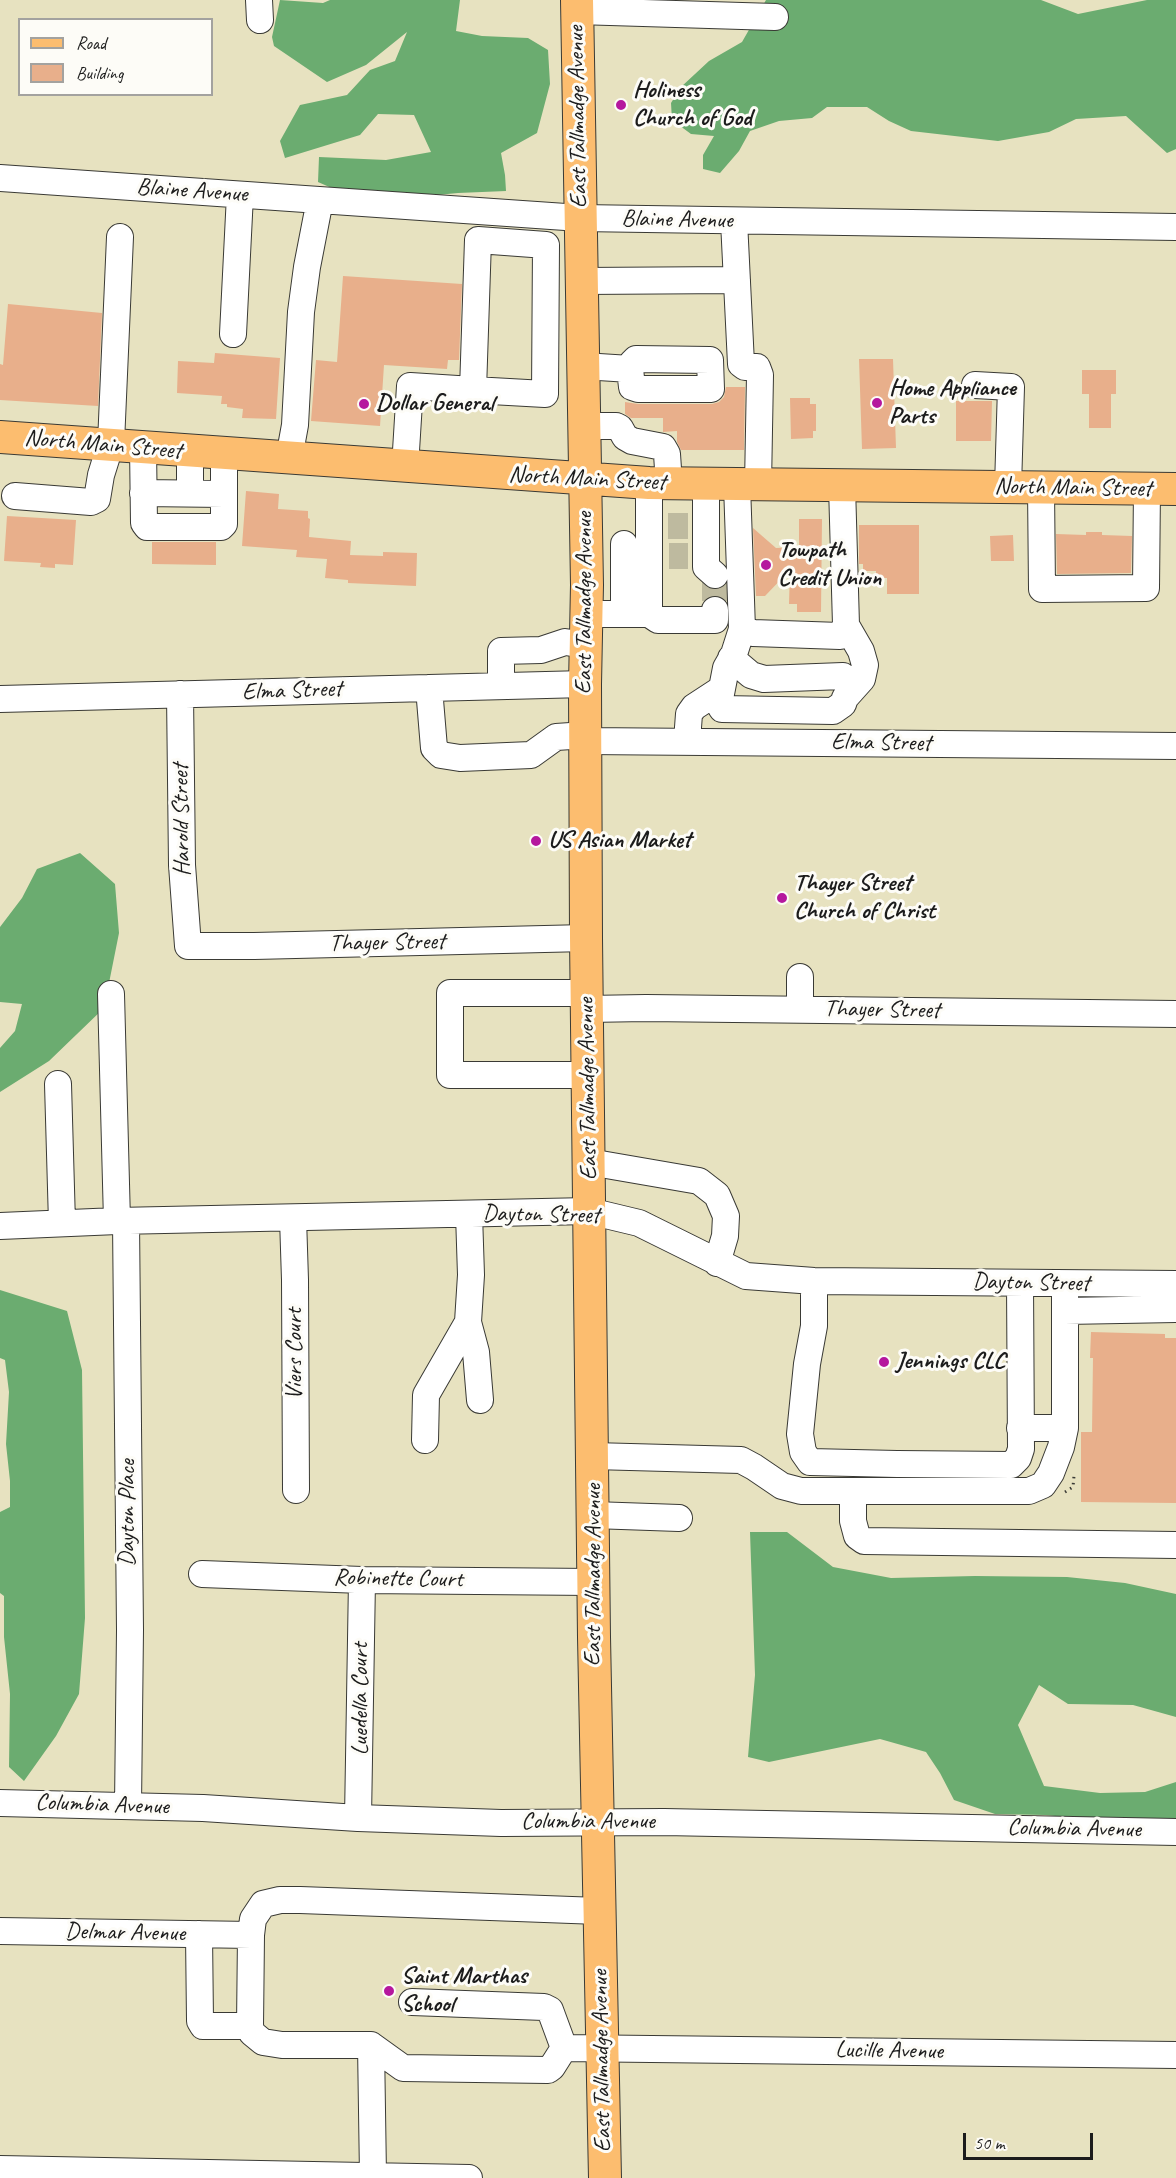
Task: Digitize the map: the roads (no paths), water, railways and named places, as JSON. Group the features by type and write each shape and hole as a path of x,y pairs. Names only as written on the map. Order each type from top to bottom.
{"main road":[{"name":"East Tallmadge Avenue","path":"577,5 586,544 586,938 596,1822 605,2178"},
{"name":"North Main Street","path":"0,437 111,443 190,452 659,484 1162,489"}],"street":[{"path":"577,5 775,16"},
{"name":"Blaine Avenue","path":"0,178 579,218 1176,227"},
{"path":"233,334 240,195"},
{"path":"289,458 295,425 301,312 320,200"},
{"path":"734,221 741,364 745,367 757,368 760,375 748,485 742,629 726,668 720,690 719,704 722,709 832,711 843,704 842,486"},
{"path":"15,496 91,502 97,499 101,475 111,443 120,237"},
{"path":"405,467 410,386 473,390 545,394 546,245 478,240 473,390"},
{"path":"546,304 581,293 737,280"},
{"path":"583,366 630,369"},
{"path":"975,385 1011,387 1008,487"},
{"path":"584,426 616,426 620,428 625,437 632,441 663,447 667,454 659,484 677,545"},
{"path":"143,447 144,524 158,527 221,527 224,524 224,454"},
{"path":"190,452 190,493"},
{"path":"636,614 677,545 706,484"},
{"path":"1041,488 1042,589 1146,588 1162,489"},
{"path":"144,493 224,494"},
{"path":"586,544 677,545"},
{"path":"586,614 636,614 658,620 716,620 715,610"},
{"path":"742,629 753,633 843,631"},
{"path":"501,686 501,651 541,650 565,642 586,645"},
{"path":"731,658 751,675 764,679 844,687"},
{"name":"Elma Street","path":"0,699 585,684"},
{"name":"Elma Street","path":"429,688 434,748 441,755 460,758 531,755 556,737 687,741 1176,746"},
{"path":"687,741 689,714 694,707 720,690"},
{"name":"Harold Street","path":"180,694 182,865 188,946"},
{"name":"Thayer Street","path":"188,946 586,938"},
{"path":"800,977 800,1010"},
{"name":"Thayer Street","path":"588,1075 450,1075 450,993 513,993 646,1008 1176,1014"},
{"name":"Dayton Place","path":"111,994 122,1221 130,1630 128,1806"},
{"path":"58,1084 62,1223"},
{"path":"589,1162 699,1181 717,1195 726,1216 725,1236 717,1263"},
{"name":"Dayton Street","path":"0,1226 122,1221 589,1211 639,1223 746,1276 814,1281 1176,1284"},
{"path":"469,1214 471,1275 468,1322 476,1352 480,1400"},
{"name":"Viers Court","path":"292,1218 295,1291 296,1490"},
{"path":"814,1281 814,1326 807,1364 800,1434 803,1452 810,1462 1011,1465 1018,1458 1021,1449 1020,1283"},
{"path":"593,1456 741,1460 782,1486 791,1489 1029,1491 1043,1485 1051,1473 1061,1447 1065,1428 1065,1284"},
{"path":"1065,1311 1176,1309"},
{"path":"425,1440 426,1395 468,1322"},
{"path":"1020,1428 1065,1428"},
{"path":"854,1491 853,1521 857,1536 864,1541 1176,1545"},
{"path":"593,1515 679,1518"},
{"name":"Robinette Court","path":"202,1574 362,1580 593,1582"},
{"name":"Luedella Court","path":"358,1818 362,1580"},
{"name":"Columbia Avenue","path":"0,1803 203,1808 358,1818 501,1822 1176,1832"},
{"path":"412,2002 544,2007 550,2010 564,2048 548,2070 403,2068 371,2045 282,2045 263,2042 252,2033 250,2026 253,1919 263,1904 280,1900 599,1911"},
{"name":"Delmar Avenue","path":"0,1931 251,1935"},
{"path":"199,1934 200,2021 203,2026 250,2026"},
{"path":"371,2045 373,2176"},
{"name":"Lucille Avenue","path":"564,2048 1176,2055"},
{"path":"0,2169 469,2178"}],"tunnel":[{"path":"668,526 688,526"},
{"path":"669,556 688,556"},
{"path":"715,575 715,610"}],"place":[{"name":"Holiness Church of God","path":"621,105"},
{"name":"Home Appliance Parts","path":"877,403"},
{"name":"Dollar General","path":"364,404"},
{"name":"Towpath Credit Union","path":"766,565"},
{"name":"US Asian Market","path":"536,841"},
{"name":"Thayer Street Church of Christ","path":"782,898"},
{"name":"Jennings CLC","path":"884,1362"},
{"name":"Saint Marthas School","path":"389,1991"}]}
